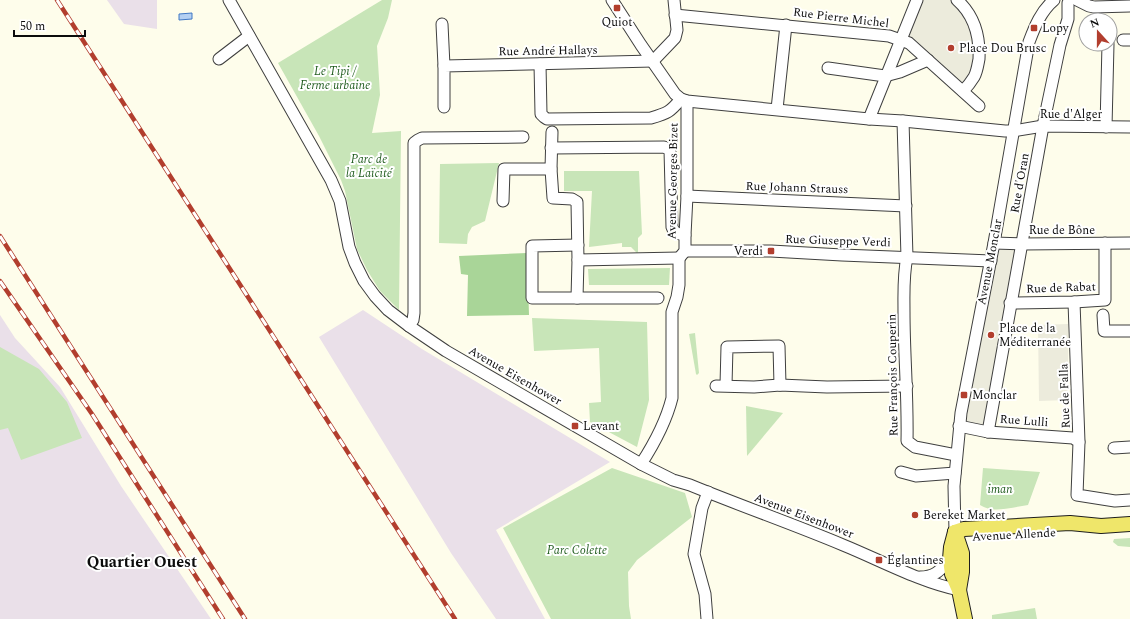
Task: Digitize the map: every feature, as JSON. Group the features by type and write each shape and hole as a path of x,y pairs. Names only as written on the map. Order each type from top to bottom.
{"main road":[{"name":"Avenue Allende","path":"955,532 964,529 1070,523 1101,526 1130,524"},
{"name":"Avenue Monclar","path":"955,532 951,547 950,559 952,574 959,590 965,619"},
{"name":"Avenue Monclar","path":"955,532 962,553 962,572 959,590"}],"street":[{"name":"Avenue Eisenhower","path":"229,0 333,184 340,201 349,247 355,262 364,281 388,310 446,351 641,464 673,480 840,543 917,577 943,587 959,590"},
{"path":"540,64 541,114 547,120 652,118 663,115 684,100 675,94 637,40 612,0"},
{"path":"653,62 675,38 677,30 674,0"},
{"path":"869,119 916,0"},
{"path":"957,0 970,16 976,27 979,38 978,63 975,76 963,91"},
{"path":"1055,0 1063,4 1073,1 1094,7 1130,6"},
{"name":"Avenue Monclar","path":"955,532 955,473 959,426 970,361 991,261 1029,42 1040,16 1050,3 1055,0"},
{"name":"Rue d'Oran","path":"988,432 1043,126 1060,45 1073,1"},
{"name":"Rue Pierre Michel","path":"675,14 889,36 909,43 980,106"},
{"path":"442,24 444,107"},
{"path":"777,109 786,25"},
{"path":"219,59 250,36"},
{"path":"1106,127 1108,52"},
{"path":"828,68 885,76 900,72 928,60"},
{"name":"Rue André Hallays","path":"444,66 653,62"},
{"name":"Rue d'Alger","path":"684,100 869,119 903,120 1004,131 1043,126 1130,127"},
{"name":"Avenue Georges Bizet","path":"641,464 669,412 672,398 672,312 679,285 685,235 687,196 684,100"},
{"name":"Rue François Couperin","path":"903,120 907,257 904,271 904,327 907,386 906,441 915,447 956,455"},
{"path":"552,132 551,169 553,198 572,199 577,202 577,298"},
{"path":"409,326 413,320 414,313 414,144 422,138 524,137"},
{"path":"551,148 664,147 670,150 672,227 678,234 685,235"},
{"path":"503,201 504,169 551,169"},
{"name":"Rue Johann Strauss","path":"687,196 906,206"},
{"name":"Rue de Bône","path":"994,243 1130,243"},
{"name":"Rue de Rabat","path":"1010,303 1105,300 1105,243"},
{"path":"578,246 532,246 532,298 658,298"},
{"name":"Rue Giuseppe Verdi","path":"578,260 771,251 991,261"},
{"name":"Rue de Falla","path":"1074,302 1079,445 1077,495 1115,501 1130,500"},
{"path":"1103,315 1104,331 1130,331"},
{"path":"780,385 779,346 727,347 721,386 907,386"},
{"name":"Rue Lulli","path":"959,426 988,432 1073,438 1079,445"},
{"path":"1114,448 1130,447"},
{"path":"901,472 916,476 955,473"},
{"path":"707,619 705,594 694,554 702,508 708,492"},
{"path":"917,577 930,576 938,572 950,559"}],"shaded area":[{"path":"107,0 157,0 157,29 124,24"},
{"name":"Place Dou Brusc","path":"923,0 961,0 983,38 969,92 908,36"},
{"name":"Place de la Méditerranée","path":"997,246 1016,247 984,426 966,423"},
{"path":"363,310 422,349 610,462 496,530 545,619 496,619 451,553 319,337"},
{"path":"0,315 15,338 60,387 121,486 211,619 0,619"},
{"path":"1068,324 1068,400 1039,401 1038,325"}],"green space":[{"path":"382,0 392,0 388,18 377,46 380,95 372,133 401,131 399,310 380,291 367,270 357,249 345,191 341,180 319,136 278,63"},
{"path":"499,163 485,221 472,227 468,234 467,244 439,243 440,164"},
{"path":"564,171 639,171 642,234 638,238 637,253 631,247 622,247 622,243 589,247 592,191 564,191"},
{"path":"527,253 529,315 467,316 468,275 461,274 459,256"},
{"path":"670,268 669,285 589,285 588,269"},
{"path":"532,318 647,322 649,400 637,447 590,422 589,403 601,402 599,348 534,351"},
{"path":"695,333 699,373 697,375 689,334"},
{"path":"0,347 39,369 67,402 82,438 21,460 8,428 0,430"},
{"path":"746,406 783,413 747,456"},
{"name":"Parc Colette","path":"612,468 685,493 692,517 637,560 628,572 631,619 551,619 503,528"},
{"name":"iman","path":"983,468 1040,472 1028,505 991,509 980,505"},
{"path":"1130,538 1130,547 1118,546 1113,542 1114,539"},
{"path":"1035,608 1037,619 992,619 992,615"}],"water":[{"path":"192,13 192,19 179,20 179,14"}],"railway":[{"path":"57,0 455,619"},
{"path":"0,236 245,619"},
{"path":"0,281 92,414 223,619"}],"place":[{"name":"Quiot","path":"617,8"},
{"name":"Lopy","path":"1034,28"},
{"name":"Place Dou Brusc","path":"951,48"},
{"name":"Verdi","path":"771,251"},
{"name":"Place de la Méditerranée","path":"991,335"},
{"name":"Monclar","path":"964,395"},
{"name":"Levant","path":"575,426"},
{"name":"Bereket Market","path":"915,515"},
{"name":"Églantines","path":"879,560"}],"district":[{"name":"Quartier Ouest","path":"142,562"}],"park label":[{"name":"Le Tipi / Ferme urbaine","path":"335,78"},
{"name":"Parc de la Laïcité","path":"369,166"}]}
